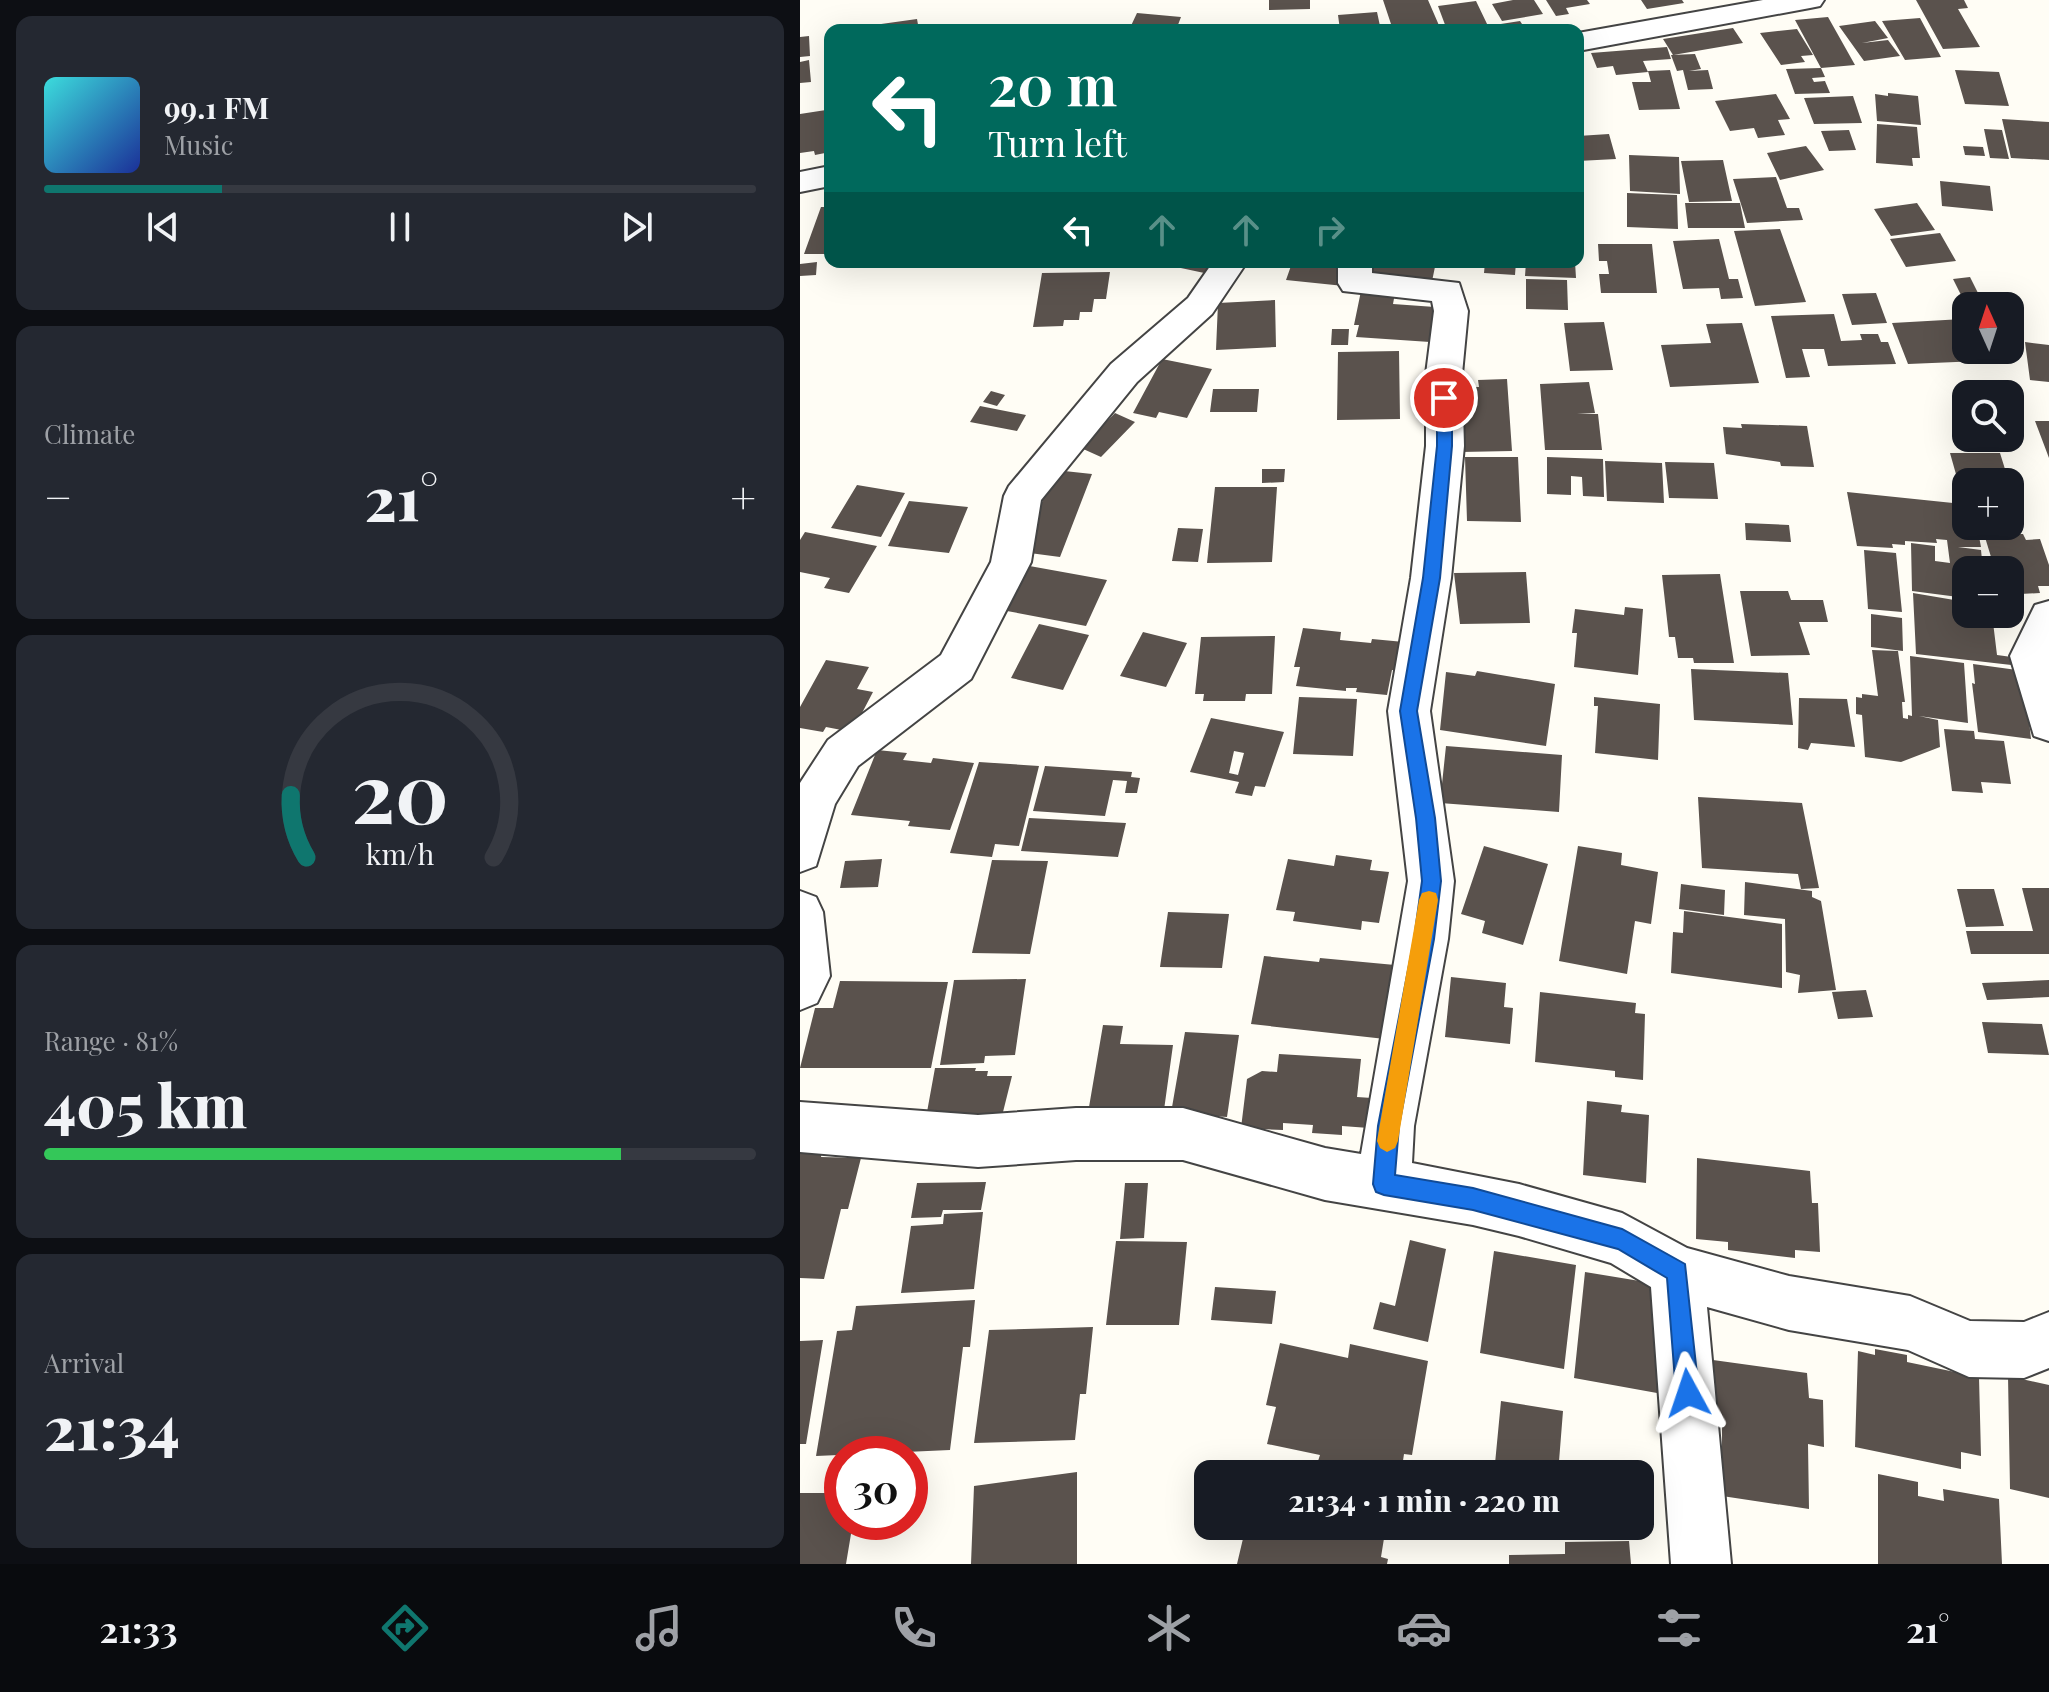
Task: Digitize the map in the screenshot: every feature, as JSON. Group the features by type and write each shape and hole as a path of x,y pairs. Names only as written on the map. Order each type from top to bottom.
{"street":[{"path":"1584,41 1810,0"},
{"path":"800,182 824,177"},
{"path":"800,852 814,799 843,753 956,667 1011,562 1023,496 1124,373 1200,306 1226,268"},
{"path":"1355,268 1355,283 1447,291 1451,311 1444,374 1445,446 1431,578 1409,711 1431,881 1424,939 1389,1126 1384,1184"},
{"path":"2049,617 2031,656 2049,723"},
{"path":"800,912 806,976 800,987"},
{"path":"800,1127 978,1141 1076,1134 1183,1134 1325,1174 1473,1199 1622,1240 1677,1272 1789,1303 1910,1323 1969,1349 2024,1350 2049,1340"},
{"path":"1677,1272 1701,1564"}],"building":[{"path":"1269,0 1310,0 1310,9 1269,10"},
{"path":"1383,0 1428,0 1438,24 1391,24"},
{"path":"1534,0 1543,14 1502,21 1492,4"},
{"path":"1546,0 1587,0 1590,4 1566,8 1569,14 1556,16"},
{"path":"1641,0 1682,0 1684,3 1647,9"},
{"path":"1916,0 1964,0 1968,8 1958,9 1980,47 1943,49"},
{"path":"1476,1 1487,24 1445,24 1438,6"},
{"path":"1377,12 1380,24 1339,24 1338,15"},
{"path":"1137,13 1181,17 1178,24 1132,24"},
{"path":"1828,17 1855,65 1821,68 1795,20"},
{"path":"1920,18 1941,57 1905,60 1882,21"},
{"path":"917,19 918,24 881,24"},
{"path":"1875,21 1888,38 1862,43 1888,40 1900,56 1864,61 1839,26"},
{"path":"1733,28 1743,43 1673,55 1663,39"},
{"path":"1797,29 1813,55 1801,56 1805,62 1781,65 1760,33"},
{"path":"809,36 810,56 800,57 800,37"},
{"path":"1667,47 1671,59 1643,61 1648,72 1616,75 1613,66 1597,68 1591,53"},
{"path":"1695,54 1701,69 1689,71 1708,70 1713,89 1688,90 1683,70 1677,71 1671,55"},
{"path":"809,60 811,82 800,83 800,62"},
{"path":"1821,68 1825,77 1812,78 1814,82 1825,81 1830,93 1795,94 1786,69"},
{"path":"1670,70 1680,109 1639,110 1632,82 1651,82 1648,71"},
{"path":"1955,70 1999,72 2009,106 1965,104"},
{"path":"1888,93 1918,96 1921,125 1877,121 1875,94 1888,96"},
{"path":"1776,94 1790,119 1778,120 1785,135 1758,138 1754,128 1730,131 1715,101"},
{"path":"1853,96 1862,123 1814,124 1804,98"},
{"path":"824,110 824,153 800,153 800,114"},
{"path":"2002,119 2049,122 2049,160 2011,158"},
{"path":"1877,124 1917,127 1920,158 1912,158 1913,166 1876,163"},
{"path":"1984,129 2002,130 2009,159 1990,158"},
{"path":"1849,130 1856,150 1829,151 1821,131"},
{"path":"1609,134 1616,159 1584,161 1584,136"},
{"path":"1806,146 1824,170 1780,180 1767,153"},
{"path":"1963,146 1983,147 1985,156 1965,155"},
{"path":"1629,155 1679,157 1680,194 1630,191"},
{"path":"1723,160 1732,201 1689,202 1681,161"},
{"path":"1776,177 1787,208 1799,208 1803,220 1747,223 1733,179"},
{"path":"1940,181 1990,186 1993,211 1942,206"},
{"path":"1627,193 1677,195 1678,229 1627,227"},
{"path":"1685,203 1740,203 1745,228 1688,228"},
{"path":"1917,203 1935,230 1891,236 1874,209"},
{"path":"821,207 824,207 824,254 804,254"},
{"path":"1780,229 1806,302 1755,306 1734,231"},
{"path":"1940,233 1956,261 1906,267 1890,239"},
{"path":"1719,239 1729,279 1738,279 1743,298 1721,299 1719,288 1683,289 1673,241"},
{"path":"1598,244 1652,244 1657,293 1601,293 1599,274 1609,274 1607,261 1599,261"},
{"path":"817,262 816,275 800,276 800,264"},
{"path":"1181,268 1212,268 1209,274"},
{"path":"1290,268 1345,268 1344,286 1286,280"},
{"path":"1364,268 1435,268 1431,286 1361,280"},
{"path":"1484,268 1516,268 1515,275 1484,273"},
{"path":"1526,268 1575,268 1576,278 1525,276"},
{"path":"1110,272 1106,299 1094,299 1092,312 1080,312 1079,320 1064,320 1063,326 1033,327 1042,273"},
{"path":"1970,277 1978,292 1960,292 1953,279"},
{"path":"1526,279 1567,280 1568,310 1526,309"},
{"path":"1361,291 1395,293 1393,304 1435,307 1430,342 1356,337 1359,325 1354,325"},
{"path":"1876,293 1887,323 1852,325 1842,294"},
{"path":"1275,300 1276,347 1216,350 1218,303"},
{"path":"1834,314 1841,341 1862,340 1860,334 1878,334 1881,342 1888,342 1896,364 1828,366 1824,349 1802,349 1810,377 1786,378 1771,316"},
{"path":"1952,320 1952,362 1908,364 1892,323"},
{"path":"1604,322 1613,370 1570,371 1564,323"},
{"path":"1742,323 1759,383 1670,387 1661,345 1711,343 1706,324"},
{"path":"1332,329 1349,329 1348,345 1331,345"},
{"path":"2025,342 2049,345 2049,382 2030,380"},
{"path":"1399,351 1400,419 1337,420 1338,352"},
{"path":"1162,359 1212,369 1187,418 1159,412 1156,418 1133,413"},
{"path":"1507,379 1512,451 1461,452 1451,387 1479,387 1478,380"},
{"path":"1589,382 1595,413 1577,414 1598,414 1602,450 1545,450 1540,384"},
{"path":"1213,389 1259,389 1257,412 1210,412"},
{"path":"991,391 1005,395 997,406 983,402"},
{"path":"980,406 1026,415 1017,431 970,422"},
{"path":"1115,413 1135,422 1101,457 1081,448"},
{"path":"2035,421 2049,421 2049,458"},
{"path":"1741,424 1807,426 1814,467 1781,466 1780,462 1726,454 1723,427 1742,428"},
{"path":"1950,453 2000,453 2005,468 1954,468"},
{"path":"1465,457 1518,457 1521,522 1467,521"},
{"path":"1547,457 1603,459 1604,497 1583,496 1582,477 1571,476 1571,495 1547,494"},
{"path":"1605,461 1662,463 1664,503 1607,501"},
{"path":"1665,462 1714,463 1718,499 1669,498"},
{"path":"1262,469 1285,469 1284,482 1262,483"},
{"path":"1055,470 1092,474 1060,557 1022,552"},
{"path":"857,485 905,493 881,537 831,528"},
{"path":"1215,487 1277,487 1272,562 1207,563"},
{"path":"1847,492 1952,503 1952,540 1980,540 1981,547 1958,547 1981,550 1982,556 1952,556 1952,596 1912,591 1911,543 1935,546 1935,561 1950,563 1947,540 1936,539 1937,543 1905,541 1905,545 1892,544 1893,548 1857,546"},
{"path":"909,501 968,507 949,553 888,546"},
{"path":"1745,523 1789,525 1791,542 1746,540"},
{"path":"1178,528 1203,529 1198,562 1172,561"},
{"path":"805,532 877,546 849,593 824,588 830,578 800,572 800,540"},
{"path":"2024,536 2026,540 2040,539 2049,565 2049,586 2038,586 2040,593 2024,594 2024,556 1991,556 1986,540 2024,540"},
{"path":"1864,550 1896,553 1902,612 1868,609"},
{"path":"1024,565 1107,580 1086,626 1007,611 1028,569"},
{"path":"1526,572 1530,623 1460,624 1454,573"},
{"path":"1720,574 1734,663 1694,663 1693,658 1678,658 1675,637 1669,637 1662,575"},
{"path":"1740,591 1788,591 1791,600 1823,600 1828,622 1799,622 1810,655 1751,656"},
{"path":"1913,593 1952,600 1952,628 1994,628 1997,655 2019,658 2020,666 1916,654"},
{"path":"1625,607 1643,609 1638,675 1574,667 1577,633 1572,633 1575,609 1624,615"},
{"path":"1871,614 1902,618 1903,651 1871,647"},
{"path":"1039,624 1089,635 1063,690 1011,678"},
{"path":"1303,628 1341,632 1340,640 1404,642 1400,671 1392,670 1387,695 1356,692 1357,688 1346,688 1346,691 1296,686 1300,667 1294,667"},
{"path":"1143,632 1187,643 1166,687 1120,676"},
{"path":"1275,636 1272,694 1246,694 1245,701 1203,701 1204,694 1195,694 1201,637"},
{"path":"1872,650 1898,651 1905,702 1902,702 1903,718 1908,719 1908,715 1912,716 1910,656 1964,663 1968,723 1919,716 1938,720 1940,747 1901,762 1865,757 1862,715 1856,714 1856,697 1862,698 1862,694 1878,696"},
{"path":"826,660 869,667 857,689 873,692 852,732 826,727 823,732 800,728 800,707"},
{"path":"1973,664 2017,670 2020,689 2025,689 2036,721 2029,721 2031,739 1978,732"},
{"path":"1691,669 1788,673 1793,725 1694,720"},
{"path":"1477,671 1555,684 1546,746 1440,730 1446,672 1475,676"},
{"path":"1299,697 1357,699 1353,756 1293,754"},
{"path":"1594,697 1660,704 1658,760 1595,753 1598,706 1594,706"},
{"path":"1799,698 1847,699 1855,747 1811,743 1808,750 1798,748"},
{"path":"1211,718 1284,732 1265,787 1255,786 1252,796 1235,793 1239,782 1190,772","holes":["1234,751 1244,753 1238,775 1229,773"]},
{"path":"1944,729 1974,731 1975,739 2004,741 2011,784 1981,782 1983,793 1952,791"},
{"path":"1446,746 1562,755 1559,812 1440,803"},
{"path":"877,750 907,753 903,760 931,763 933,758 974,763 950,830 908,826 910,821 851,815"},
{"path":"979,762 1039,766 1019,846 995,844 992,857 950,853"},
{"path":"1045,766 1132,772 1131,777 1140,778 1137,793 1125,793 1127,781 1113,780 1105,816 1033,811"},
{"path":"1698,797 1802,803 1819,888 1801,889 1798,874 1702,868"},
{"path":"1029,818 1126,823 1118,857 1021,851"},
{"path":"1484,846 1548,864 1523,945 1482,933 1485,921 1461,914"},
{"path":"1578,846 1622,853 1621,865 1658,872 1651,924 1635,921 1627,974 1559,961"},
{"path":"1336,855 1372,860 1370,870 1389,872 1379,923 1362,921 1361,930 1293,921 1295,912 1276,910 1288,859 1334,866"},
{"path":"882,859 878,887 840,888 845,861"},
{"path":"992,860 1048,861 1030,954 972,953"},
{"path":"1745,882 1812,891 1812,897 1821,901 1836,990 1798,993 1800,975 1786,972 1785,919 1744,915"},
{"path":"1681,884 1725,890 1724,915 1679,909"},
{"path":"2022,888 2049,888 2049,954 1971,954 1966,931 2033,931"},
{"path":"1957,889 1994,889 2004,926 1966,927"},
{"path":"1684,911 1782,924 1782,988 1671,973 1673,932 1683,933"},
{"path":"1168,912 1229,914 1222,968 1160,967"},
{"path":"1264,956 1395,965 1385,1039 1251,1024"},
{"path":"1451,977 1506,983 1504,1007 1513,1008 1510,1044 1445,1037"},
{"path":"1026,979 1015,1055 985,1056 984,1063 940,1065 954,980"},
{"path":"2049,980 2049,997 1987,1000 1982,983"},
{"path":"840,981 948,982 931,1068 800,1068 815,1008 833,1008"},
{"path":"1866,990 1873,1017 1838,1019 1832,992"},
{"path":"1540,992 1636,1003 1635,1013 1645,1014 1643,1080 1615,1077 1615,1071 1535,1062"},
{"path":"1982,1022 2042,1024 2049,1055 1988,1053"},
{"path":"1103,1025 1123,1026 1120,1044 1173,1045 1164,1110 1090,1126 1093,1108 1089,1107"},
{"path":"1185,1032 1239,1035 1227,1117 1171,1113"},
{"path":"1279,1054 1361,1059 1357,1097 1372,1098 1369,1128 1342,1126 1342,1135 1312,1133 1313,1125 1283,1123 1283,1130 1241,1128 1247,1079 1262,1071 1277,1072"},
{"path":"935,1068 976,1068 975,1071 988,1071 987,1076 1012,1076 1001,1120 925,1123"},
{"path":"1587,1101 1622,1105 1621,1112 1649,1115 1646,1183 1583,1175"},
{"path":"800,1150 822,1151 821,1157 861,1158 848,1209 841,1209 824,1279 800,1278"},
{"path":"1697,1158 1810,1171 1812,1203 1818,1203 1820,1252 1795,1250 1795,1258 1728,1250 1728,1242 1696,1239"},
{"path":"986,1182 981,1210 943,1210 941,1217 911,1218 917,1183"},
{"path":"1125,1183 1148,1183 1144,1238 1120,1239"},
{"path":"983,1212 974,1289 901,1293 911,1226 943,1224 944,1214"},
{"path":"1410,1240 1446,1249 1428,1342 1373,1329 1380,1302 1395,1306"},
{"path":"1116,1241 1187,1242 1179,1325 1106,1325"},
{"path":"1494,1251 1576,1265 1564,1369 1480,1353"},
{"path":"1585,1272 1664,1285 1657,1393 1574,1378"},
{"path":"1215,1287 1276,1291 1272,1324 1211,1320"},
{"path":"975,1300 970,1347 963,1347 950,1450 928,1451 928,1436 824,1436 824,1456 816,1456 837,1331 852,1330 856,1306"},
{"path":"1093,1327 1086,1394 1080,1394 1075,1440 974,1443 989,1330"},
{"path":"823,1340 806,1444 800,1444 800,1341"},
{"path":"1280,1343 1348,1358 1350,1344 1428,1361 1412,1455 1404,1454 1403,1460 1318,1460 1320,1455 1267,1444 1276,1407 1266,1405"},
{"path":"1875,1349 1907,1355 1907,1362 1979,1377 1981,1456 1961,1452 1961,1469 1855,1447 1858,1351 1875,1355"},
{"path":"1713,1360 1807,1373 1809,1398 1823,1400 1824,1447 1808,1444 1809,1509 1722,1496 1722,1417 1712,1415"},
{"path":"2008,1376 2049,1385 2049,1498 2010,1489"},
{"path":"1501,1401 1563,1411 1559,1460 1495,1460"},
{"path":"1077,1472 1077,1564 971,1564 974,1486"},
{"path":"1878,1474 1918,1482 1918,1496 1944,1501 1943,1489 1999,1499 2002,1564 1878,1564"},
{"path":"800,1493 824,1493 824,1540 850,1540 846,1564 800,1564"},
{"path":"1243,1540 1384,1540 1381,1557 1388,1559 1387,1564 1237,1564"},
{"path":"1629,1541 1631,1564 1509,1564 1509,1555 1565,1554 1565,1542"}],"slow traffic":[{"path":"1387,1141 1429,900"}],"route":[{"path":"1444,398 1445,446 1431,578 1409,711 1431,881 1424,939 1389,1126 1384,1184 1473,1199 1622,1240 1677,1272 1688,1393"}]}
